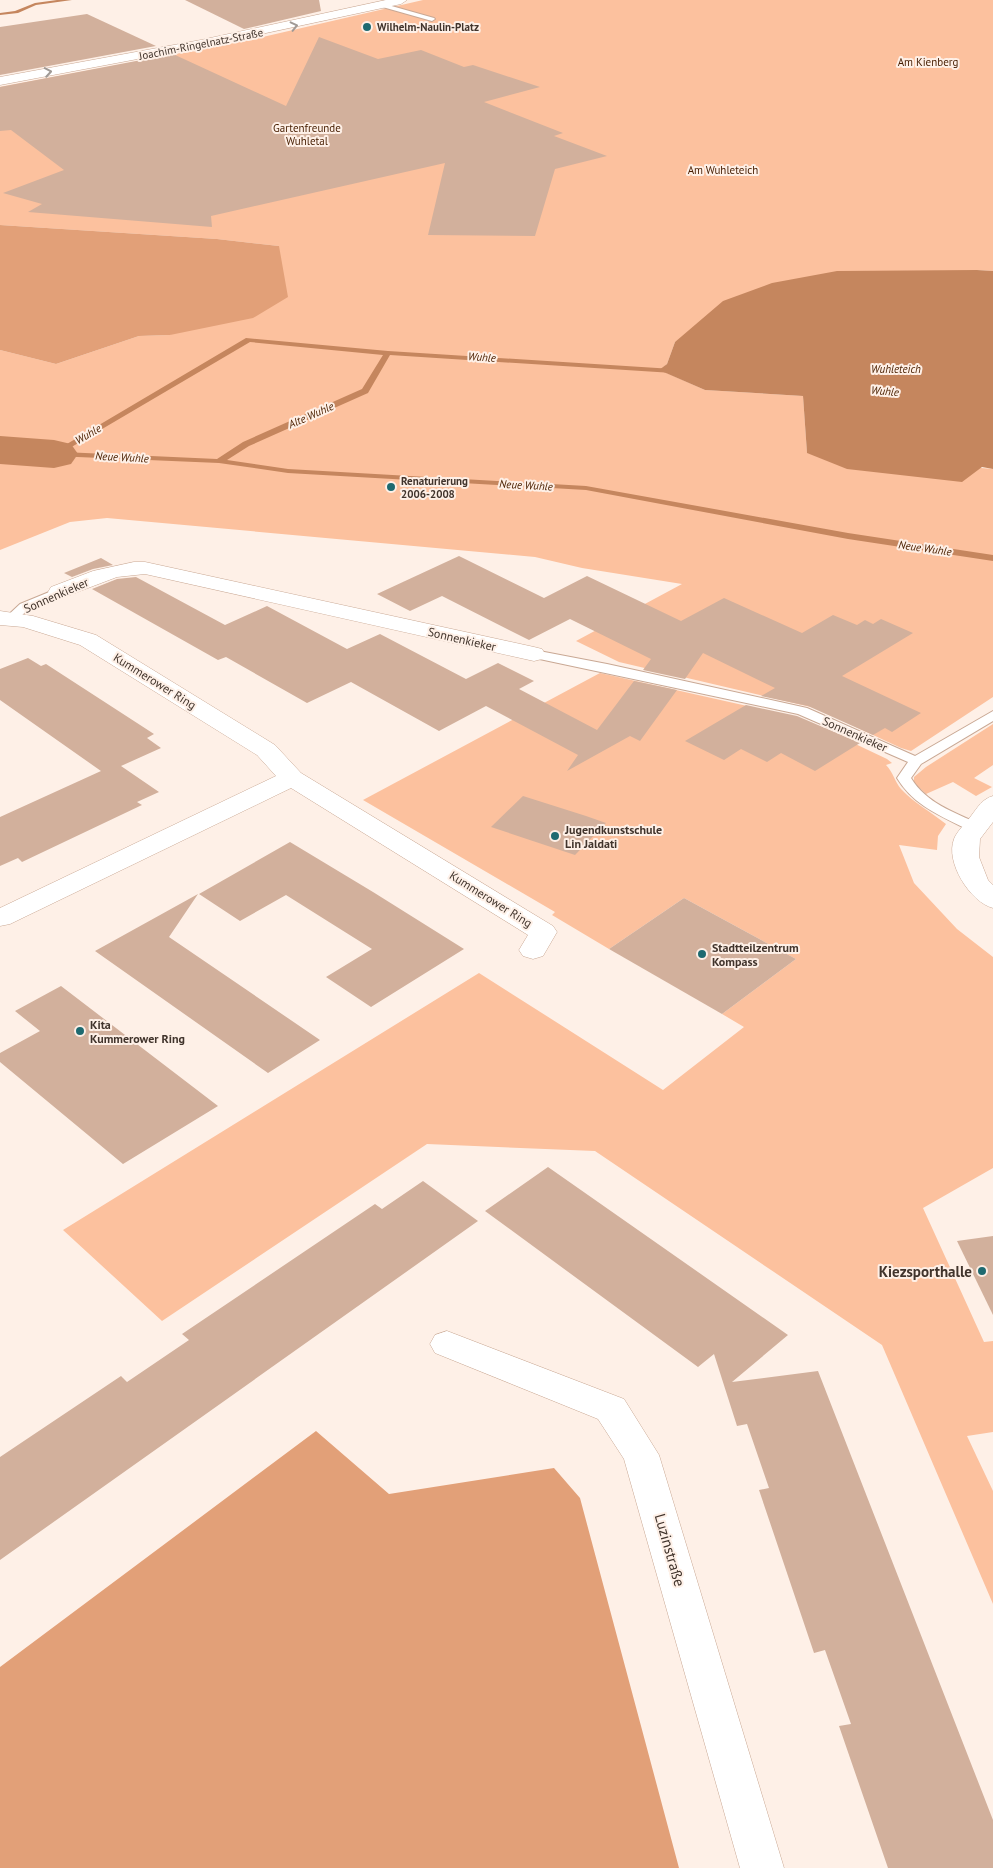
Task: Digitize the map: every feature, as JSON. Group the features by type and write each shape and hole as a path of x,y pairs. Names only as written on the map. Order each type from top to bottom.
{"street":[{"name":"Joachim-Ringelnatz-Straße","path":"0,81 206,44 401,0"},
{"name":"Sonnenkieker","path":"59,592 114,570 131,567 145,568 534,654"},
{"name":"Kummerower Ring","path":"5,618 44,626 88,640 266,750 292,778 543,932 533,950"},
{"path":"0,918 292,778"},
{"path":"993,804 974,827 967,839 966,857 976,883 993,900"},
{"name":"Luzinstraße","path":"447,1344 611,1409 641,1456 762,1868"}],"lane":[{"path":"381,5 432,19"},
{"name":"Sonnenkieker","path":"5,618 24,607 59,592"},
{"name":"Sonnenkieker","path":"534,654 802,711 916,761"},
{"path":"974,827 918,797 908,787 904,778 916,761 993,715"}],"green space":[{"path":"423,0 993,0 993,271 977,270 675,342 667,364 660,370 705,390 803,396 807,453 993,469 993,697 911,751 815,708 619,662 576,641 682,584 582,568 535,557 107,518 70,522 0,550 0,350 56,364 139,336 170,335 279,246 217,239 0,225 0,87 250,40"},
{"path":"600,673 788,715 809,722 887,759 892,763 886,765 901,789 946,824 938,836 937,850 899,845 914,883 957,929 993,957 993,1168 923,1208 984,1342 993,1341 993,1432 967,1436 993,1491 993,1604 882,1345 595,1151 427,1144 162,1321 63,1230 479,973 663,1090 744,1027 722,1014 796,959 684,898 609,949 552,915 555,912 363,800"},
{"path":"993,724 993,765 974,778 992,787 976,796 953,782 926,794 914,783 914,777 926,767"}],"shaded area":[{"path":"0,225 217,239 279,246 288,297 253,318 170,335 139,336 56,364 0,350"},
{"path":"316,1431 389,1494 554,1468 580,1498 679,1868 0,1868 0,1667"}],"water":[{"name":"Wuhleteich","path":"837,271 993,271 993,469 982,467 962,482 847,469 807,453 803,396 705,390 659,370 667,364 675,342 723,301 772,283"}],"building":[{"path":"185,0 319,0 321,11 244,29"},
{"path":"87,14 156,46 0,75 0,27"},
{"name":"Gartenfreunde Wuhletal","path":"319,37 378,59 421,50 464,67 473,65 540,87 484,102 563,133 554,136 607,156 555,169 535,236 428,235 445,163 211,216 212,227 28,212 42,204 3,193 64,170 11,130 0,131 0,87 173,54 286,106"},
{"path":"459,556 544,598 587,576 681,621 724,598 802,633 833,615 857,625 865,620 873,624 881,619 913,633 842,676 921,713 892,732 885,728 873,735 808,706 761,696 775,688 703,653 685,679 643,670 651,659 570,619 529,640 442,596 410,611 377,594"},
{"path":"101,558 113,565 93,569 72,577 64,573"},
{"path":"136,577 225,625 267,606 347,649 380,634 466,679 498,663 534,681 519,689 597,730 634,681 677,690 640,741 630,736 567,771 578,755 486,706 439,731 351,682 307,703 226,657 218,660 92,589 117,579"},
{"path":"28,658 41,666 46,664 154,734 147,738 161,748 121,766 159,792 137,802 142,805 22,862 18,858 0,866 0,817 101,771 0,700 0,669"},
{"path":"746,705 797,716 860,743 815,771 781,753 767,762 741,749 724,760 685,741"},
{"name":"Jugendkunstschule Lin Jaldati","path":"523,796 606,823 575,855 491,827"},
{"path":"290,842 464,949 371,1007 326,977 372,949 286,895 240,921 199,894"},
{"path":"198,894 169,937 320,1040 268,1073 95,951"},
{"name":"Stadtteilzentrum Kompass","path":"684,898 796,959 722,1014 609,949"},
{"path":"61,986 218,1106 123,1164 0,1062 0,1053 40,1031 15,1011"},
{"path":"548,1167 788,1335 732,1382 818,1371 993,1820 993,1868 888,1868 839,1726 851,1724 825,1650 814,1653 759,1490 769,1488 747,1424 737,1426 714,1354 698,1367 485,1211"},
{"path":"423,1181 478,1221 0,1560 0,1457 121,1376 127,1382 189,1340 182,1334 375,1204 382,1209"},
{"name":"Kiezsporthalle","path":"993,1236 993,1315 957,1241"}],"waterway":[{"path":"0,14 16,12 35,4 70,0"},
{"name":"Wuhle","path":"54,454 249,340 388,353"},
{"name":"Alte Wuhle","path":"219,461 246,444 365,391 388,353"},
{"name":"Wuhle","path":"388,353 673,371"},
{"name":"Wuhle","path":"0,450 54,454"},
{"name":"Neue Wuhle","path":"55,454 219,461"},
{"name":"Neue Wuhle","path":"219,461 288,471 586,488 848,536 993,558"}],"place":[{"name":"Wilhelm-Naulin-Platz","path":"367,27"},
{"name":"Renaturierung 2006-2008","path":"391,487"},
{"name":"Jugendkunstschule Lin Jaldati","path":"555,836"},
{"name":"Stadtteilzentrum Kompass","path":"702,954"},
{"name":"Kita Kummerower Ring","path":"80,1031"},
{"name":"Kiezsporthalle","path":"982,1271"}],"park label":[{"name":"Am Kienberg","path":"928,62"},
{"name":"Am Wuhleteich","path":"723,170"}]}
